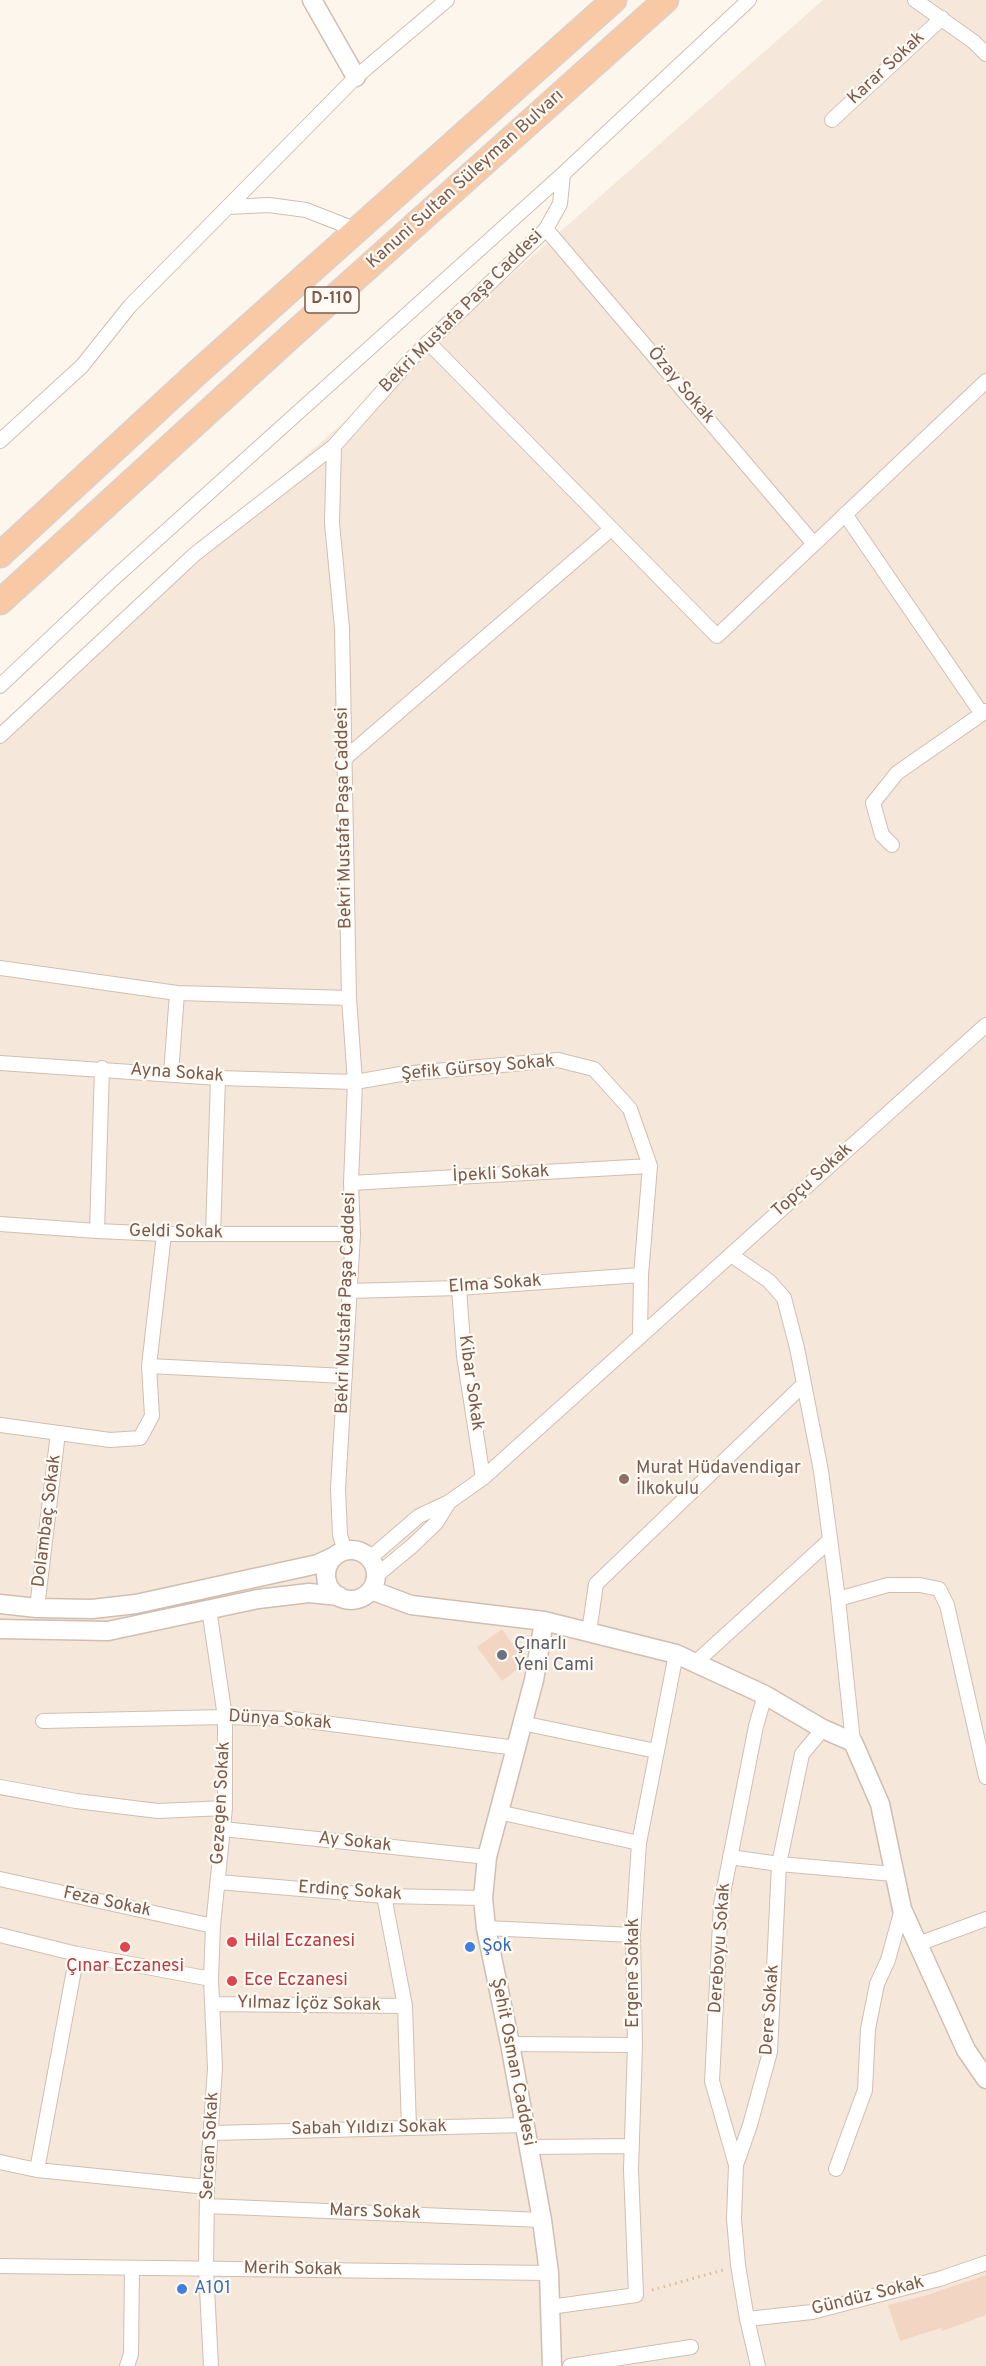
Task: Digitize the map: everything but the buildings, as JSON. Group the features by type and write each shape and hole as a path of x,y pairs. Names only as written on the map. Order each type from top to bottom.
{"highway":[{"name":"Kanuni Sultan Süleyman Bulvarı","path":"0,555 197,373 614,0"},
{"name":"Kanuni Sultan Süleyman Bulvarı","path":"0,602 290,337 666,0"}],"street":[{"path":"312,0 356,77"},
{"path":"0,441 82,366 130,306 356,77 447,0"},
{"path":"0,686 224,478 563,174 749,0"},
{"path":"915,0 942,18 986,54"},
{"name":"Karar Sokak","path":"832,120 942,18"},
{"name":"Bekri Mustafa Paşa Caddesi","path":"340,1553 338,1489 352,1234 351,1183 355,1082 349,998 342,628 332,524 334,446 428,342 546,229 560,204 563,174"},
{"path":"228,207 269,205 306,210 357,230"},
{"name":"Özay Sokak","path":"546,229 814,544"},
{"path":"428,342 717,636 986,381"},
{"path":"0,736 195,554 334,446"},
{"path":"845,514 984,712 897,773 873,803 882,835 892,845"},
{"path":"344,760 611,529"},
{"path":"0,968 177,993 349,998"},
{"path":"171,1074 177,993"},
{"name":"Topçu Sokak","path":"370,1558 419,1516 449,1502 483,1478 986,1025"},
{"name":"Şefik Gürsoy Sokak","path":"355,1082 401,1074 558,1060 594,1069 630,1109 650,1166"},
{"name":"Ayna Sokak","path":"0,1063 102,1068 218,1078 355,1082"},
{"path":"97,1231 102,1068"},
{"path":"213,1234 218,1078"},
{"path":"640,1337 641,1275 650,1166"},
{"name":"İpekli Sokak","path":"351,1183 650,1166"},
{"name":"Geldi Sokak","path":"0,1224 164,1234 352,1234"},
{"path":"0,1425 110,1440 140,1438 152,1416 149,1366 164,1234"},
{"path":"731,1254 769,1281 784,1298 821,1471 838,1599 853,1742 880,1804 902,1909 966,2050 985,2077"},
{"name":"Elma Sokak","path":"348,1291 459,1288 641,1275"},
{"name":"Kibar Sokak","path":"459,1288 464,1356 483,1478"},
{"path":"149,1366 345,1376"},
{"path":"589,1632 596,1584 804,1384"},
{"name":"Dolambaç Sokak","path":"37,1608 58,1433"},
{"name":"Topçu Sokak","path":"374,1583 436,1523 449,1502"},
{"path":"694,1663 830,1540"},
{"path":"0,1604 37,1608 92,1609 136,1604 318,1563 340,1553 358,1551 370,1558 375,1567 374,1583 357,1599 309,1593 258,1599 108,1631 0,1629"},
{"path":"339,1596 329,1586 327,1570 340,1553"},
{"path":"374,1583 411,1605 544,1621 676,1654 765,1695 823,1729 853,1742"},
{"path":"838,1599 888,1585 920,1585 939,1589 947,1605 986,1777"},
{"name":"Gezegen Sokak","path":"209,1609 225,1717 225,1808 213,1926"},
{"name":"Şehit Osman Caddesi","path":"544,1621 534,1680 487,1857 483,1898 486,1928 542,2220 549,2273 552,2366"},
{"name":"Ergene Sokak","path":"636,2295 631,2146 635,2045 633,1935 639,1843 676,1654"},
{"name":"Dereboyu Sokak","path":"736,2165 712,2081 721,1904 756,1726 765,1695"},
{"name":"Dünya Sokak","path":"43,1721 225,1717 292,1719 516,1748"},
{"path":"522,1723 656,1750"},
{"name":"Dere Sokak","path":"758,2366 738,2265 734,2219 736,2165 750,2125 770,2052 779,1864 802,1754 823,1729"},
{"path":"0,1787 76,1801 158,1811 225,1808"},
{"path":"498,1812 639,1843"},
{"name":"Ay Sokak","path":"223,1829 487,1857"},
{"path":"730,1857 779,1864 893,1874"},
{"name":"Feza Sokak","path":"0,1879 213,1926"},
{"name":"Erdinç Sokak","path":"218,1882 384,1896 483,1898"},
{"path":"384,1896 405,2006 409,2128"},
{"path":"836,2169 865,2090 870,2018 877,1984 888,1960 902,1909"},
{"path":"918,1944 986,1919"},
{"name":"Sercan Sokak","path":"211,2366 207,2269 207,2187 213,2133 215,2068 213,1926"},
{"path":"486,1928 633,1935"},
{"path":"0,1935 78,1954 212,1979"},
{"path":"37,2170 78,1954"},
{"name":"Yılmaz İçöz Sokak","path":"213,2004 405,2006"},
{"path":"510,2044 635,2045"},
{"name":"Sabah Yıldızı Sokak","path":"213,2133 525,2125"},
{"path":"529,2147 631,2146"},
{"path":"0,2162 37,2170 207,2187"},
{"name":"Mars Sokak","path":"207,2206 542,2220"},
{"name":"Gündüz Sokak","path":"747,2319 812,2312 939,2279 986,2263"},
{"name":"Merih Sokak","path":"0,2266 549,2273"},
{"path":"127,2366 131,2355 132,2268"},
{"path":"550,2307 636,2295"},
{"path":"570,2366 691,2347"}],"path":[{"path":"636,2295 738,2265"}],"shaded area":[{"path":"823,0 986,0 986,2366 0,2366 0,725"}],"place":[{"name":"Murat Hüdavendigar İlkokulu","path":"624,1479"},
{"name":"Çınarlı Yeni Cami","path":"502,1655"},
{"name":"Hilal Eczanesi","path":"232,1942"},
{"name":"Çınar Eczanesi","path":"125,1947"},
{"name":"Şok","path":"470,1947"},
{"name":"Ece Eczanesi","path":"232,1981"},
{"name":"A101","path":"182,2289"}]}
